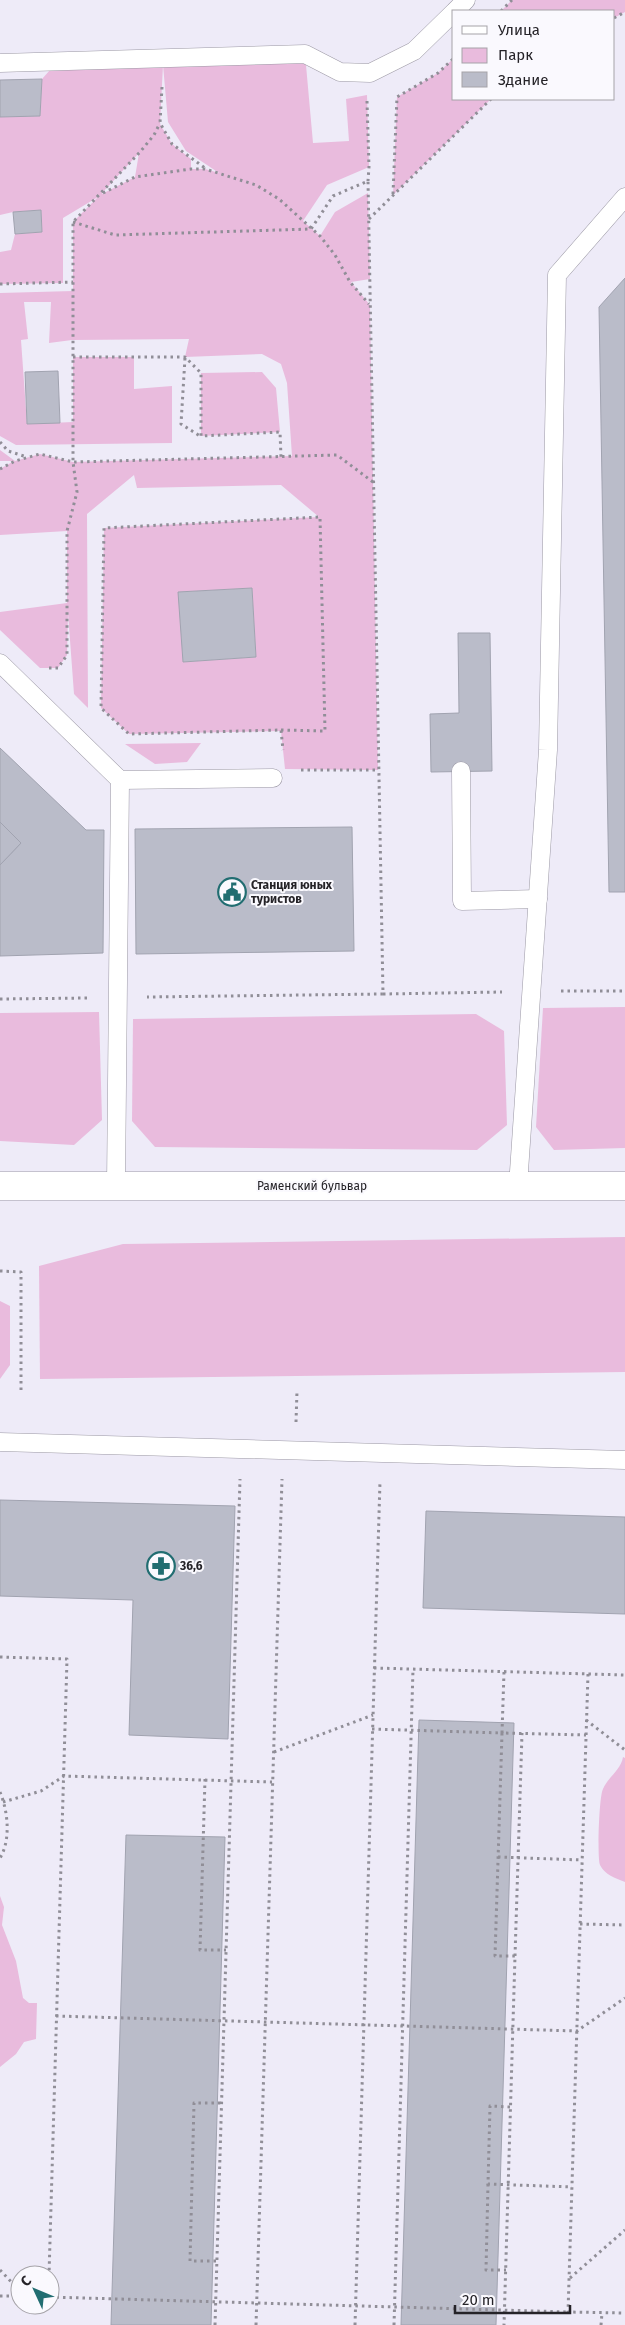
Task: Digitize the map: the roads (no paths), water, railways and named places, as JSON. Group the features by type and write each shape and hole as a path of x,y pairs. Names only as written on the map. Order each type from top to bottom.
{"street":[{"name":"Раменский бульвар","path":"0,1186 625,1186"}],"lane":[{"path":"456,10 466,0"},
{"path":"0,63 305,54 340,72 370,73 414,51 452,14"},
{"path":"518,1186 548,750 557,275 625,197"},
{"path":"0,663 120,780 273,778"},
{"path":"461,771 462,901 538,899"},
{"path":"116,1185 120,780"},
{"path":"0,1442 625,1460"}],"place":[{"name":"Станция юных туристов","path":"232,892"},
{"name":"36,6","path":"161,1566"}]}
